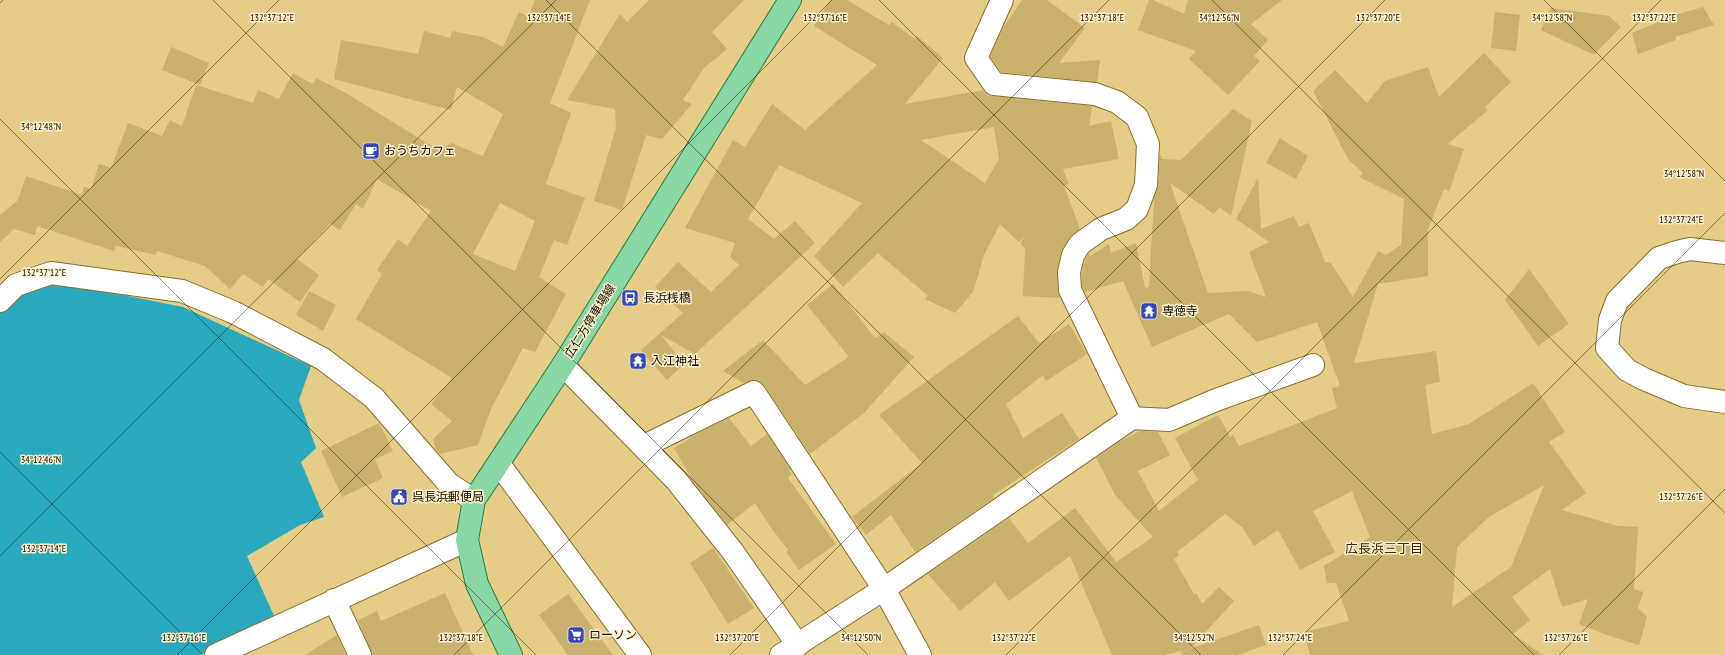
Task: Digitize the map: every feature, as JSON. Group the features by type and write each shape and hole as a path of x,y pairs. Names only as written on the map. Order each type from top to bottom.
{"main road":[{"name":"広仁方停車場線","path":"511,655 477,584 467,540 474,500 563,365 790,0"}],"street":[{"path":"1002,0 976,58 994,84 1096,94 1117,102 1137,117 1148,144 1146,185 1137,209 1126,218 1101,229 1080,244 1073,256 1069,272 1070,290 1130,418"},
{"path":"1725,253 1690,249 1659,258 1617,301 1610,320 1607,348 1627,370 1644,379 1684,396 1725,402"},
{"path":"0,302 16,286 51,273 182,290 232,312 323,359 374,398 449,484 474,500"},
{"path":"563,365 676,480 733,552 790,650 884,589 1130,418 1169,420 1223,398 1313,365"},
{"path":"644,446 754,392 884,589 920,655"},
{"path":"499,464 640,655"},
{"path":"224,653 334,600 467,540"},
{"path":"334,600 360,655"}],"water":[{"path":"43,279 183,307 311,366 299,400 316,448 301,462 324,517 300,525 247,556 275,618 200,655 0,655 0,313 17,294"}],"building":[{"path":"535,0 590,0 550,103 571,113 546,184 585,198 567,245 554,240 539,277 566,294 535,352 523,348 491,409 478,445 440,454 436,450 433,439 452,421 431,404 452,378 356,319 382,274 377,270 398,239 407,246 431,211 377,179 363,209 356,204 340,230 330,224 297,259 319,275 300,302 268,279 263,287 243,274 230,289 205,266 157,251 156,255 116,246 114,251 37,226 35,235 14,229 0,242 0,215 18,200 26,176 82,195 84,187 91,189 99,164 111,168 128,123 162,136 170,120 182,126 196,85 253,103 258,90 279,99 293,73 313,84 316,78 344,92 440,151 451,143 483,156 503,114 457,87 451,110 334,79 341,40 418,54 424,31 450,38 452,31 483,37 503,47 519,12 528,17","holes":["500,203 535,221 515,271 473,254"]},
{"path":"649,0 744,0 712,32 727,49 704,68 683,100 692,104 662,139 646,135 622,210 594,201 616,128 615,109 567,100 620,14 627,22"},
{"path":"830,0 847,0 889,25 892,22 915,39 917,36 943,58 905,104 983,90 987,95 993,96 1092,106 1089,126 1111,121 1119,159 1063,169 1069,184 1064,186 1080,229 1070,237 1061,252 1057,272 1060,298 1023,296 1025,248 1021,244 1024,236 1019,242 1000,224 984,255 973,292 955,313 925,299 928,296 878,253 843,287 814,256 862,203 779,165 748,219 774,239 795,221 815,243 695,354 661,335 684,364 667,380 641,350 683,313 655,287 678,262 711,292 739,265 730,257 735,243 685,228 733,140 745,147 772,104 805,130 877,65 814,26","holes":["994,127 999,159 985,183 921,140"]},
{"path":"1022,0 1047,0 1085,28 1059,63 1100,60 1097,82 1001,72 990,57 1002,30"},
{"path":"1149,0 1153,0 1184,14 1188,0 1282,0 1251,24 1268,40 1254,56 1260,61 1228,95 1189,59 1196,51 1138,30"},
{"path":"1703,7 1714,25 1675,37 1676,40 1638,54 1632,33 1675,15"},
{"path":"1551,8 1609,16 1621,27 1594,55 1541,30"},
{"path":"1495,12 1520,15 1516,51 1491,48"},
{"path":"171,47 209,63 200,85 162,70"},
{"path":"1484,53 1511,82 1485,107 1488,110 1448,144 1464,149 1449,191 1444,189 1428,230 1428,276 1378,284 1354,363 1436,351 1440,382 1425,385 1432,434 1469,424 1533,383 1565,432 1549,442 1586,493 1562,510 1618,526 1638,527 1634,589 1643,592 1638,608 1647,617 1639,645 1579,624 1588,599 1562,607 1550,569 1512,597 1530,620 1513,634 1543,655 1310,655 1304,632 1349,621 1336,583 1327,583 1324,566 1370,537 1352,491 1313,511 1335,552 1300,570 1278,530 1254,546 1242,527 1225,514 1177,552 1179,555 1174,559 1194,594 1197,594 1202,604 1219,587 1234,601 1190,649 1164,655 1112,655 1070,556 1009,601 995,582 960,611 928,574 1009,518 1028,543 1075,508 1116,562 1153,537 1115,495 1096,458 1119,442 1140,431 1158,432 1170,455 1138,471 1159,511 1198,480 1175,438 1218,415 1230,437 1233,435 1239,446 1337,408 1332,388 1340,386 1317,322 1257,342 1229,314 1152,347 1123,281 1085,292 1082,287 1082,273 1085,260 1089,253 1090,256 1109,244 1111,253 1136,243 1145,288 1149,287 1154,199 1158,186 1160,154 1162,159 1181,160 1233,109 1252,121 1231,216 1219,207 1214,214 1170,183 1208,293 1248,291 1266,297 1249,252 1269,242 1236,219 1258,178 1261,229 1294,216 1299,227 1309,223 1325,262 1331,263 1353,297 1378,251 1386,255 1401,245 1404,199 1359,177 1363,173 1348,159 1313,91 1335,70 1367,103 1385,81 1428,67 1439,97","holes":["1544,485 1511,567 1452,607 1457,547 1489,517"]},
{"path":"1280,138 1308,156 1296,179 1266,163"},
{"path":"1529,269 1569,324 1538,346 1505,300"},
{"path":"833,284 875,338 884,332 914,357 864,413 810,454 760,381 755,380 744,383 723,371 763,340 805,385 849,357 807,305"},
{"path":"309,291 336,305 323,331 296,315"},
{"path":"1018,316 1039,343 1069,324 1087,354 1046,381 1043,375 1006,404 1023,438 1062,413 1079,439 993,495 994,498 915,552 891,515 866,535 852,517 922,463 879,415"},
{"path":"729,418 751,446 767,434 790,469 789,470 792,474 788,478 836,544 799,570 786,552 788,550 755,503 727,525 694,483 674,448 702,431"},
{"path":"379,423 393,451 375,459 383,478 342,497 321,451"},
{"path":"713,548 754,608 728,624 690,563"},
{"path":"445,593 473,655 372,655 358,620 377,611 381,621"},
{"name":"ローソン","path":"568,594 613,655 568,655 539,615"},
{"path":"1259,625 1266,645 1237,655 1182,655 1181,652"},
{"path":"337,635 346,655 305,655"}],"place":[{"name":"おうちカフェ","path":"371,151"},
{"name":"長浜桟橋","path":"630,298"},
{"name":"専徳寺","path":"1149,311"},
{"name":"入江神社","path":"638,361"},
{"name":"呉長浜郵便局","path":"399,497"},
{"name":"ローソン","path":"576,635"}],"district":[{"name":"広長浜三丁目","path":"1384,548"}]}
